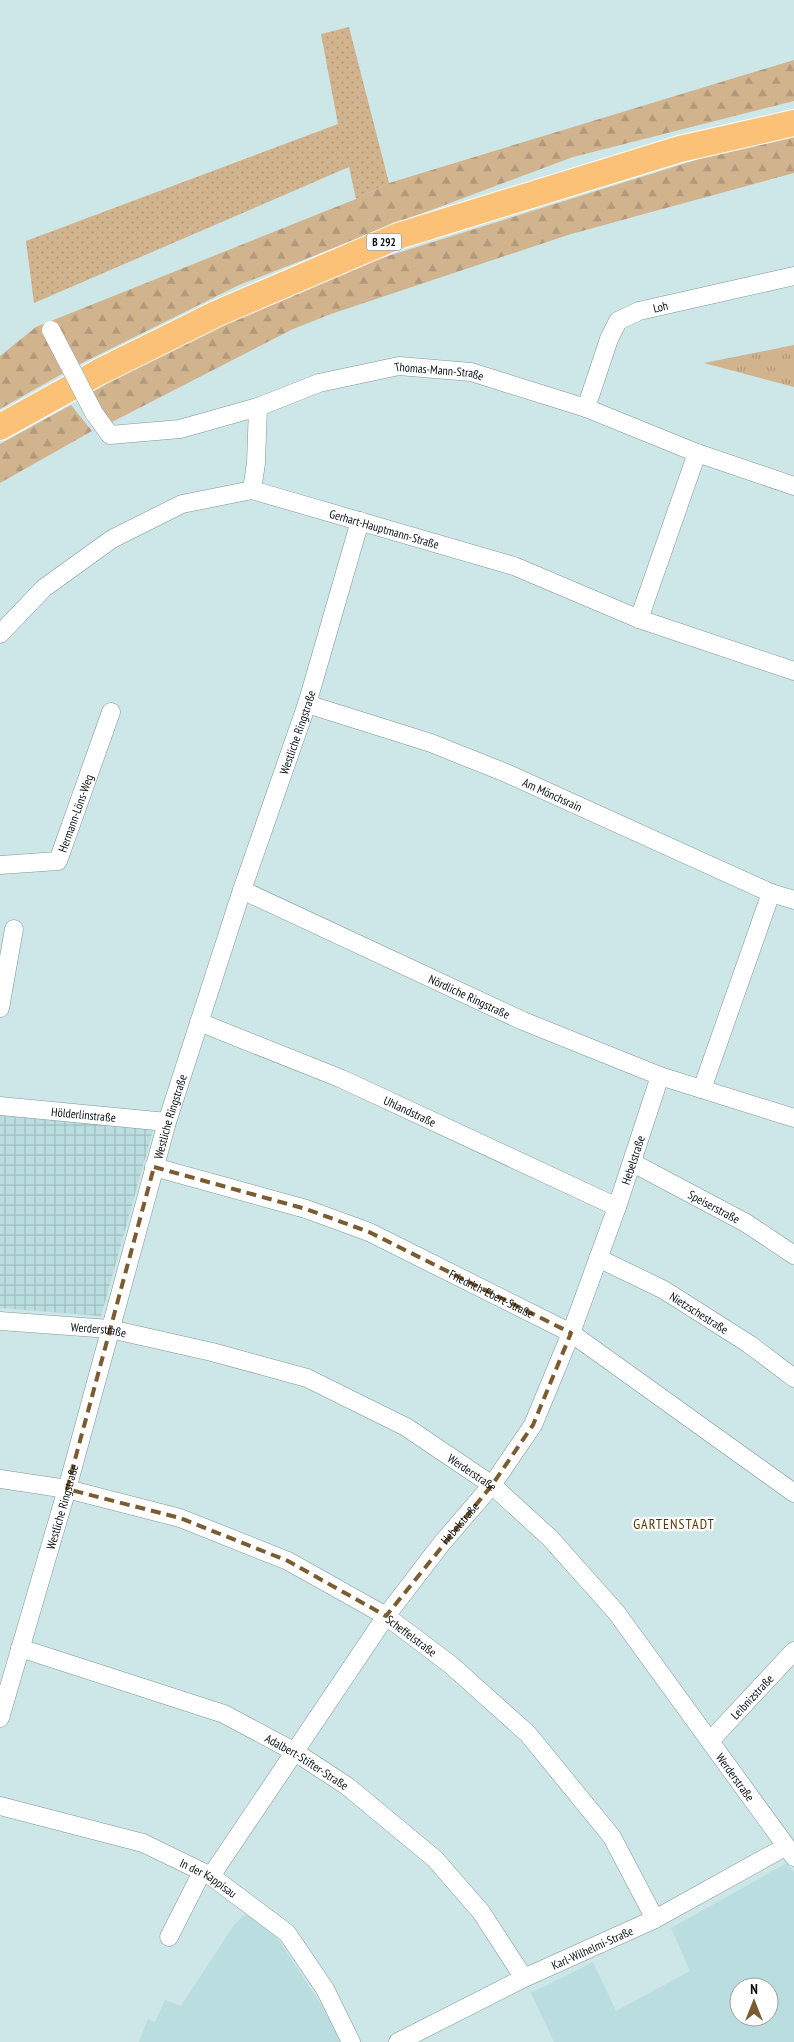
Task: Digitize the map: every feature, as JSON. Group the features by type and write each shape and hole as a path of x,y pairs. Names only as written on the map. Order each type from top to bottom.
{"highway":[{"name":"B 292","path":"0,427 99,372 218,313 398,236 680,149 794,123"}],"street":[{"name":"Loh","path":"586,408 609,338 618,321 639,311 794,276"},
{"name":"Thomas-Mann-Straße","path":"51,330 94,413 110,435 180,429 258,407 319,383 399,366 471,372 586,408 697,452 794,486"},
{"path":"252,490 256,463 258,407"},
{"path":"638,619 697,452"},
{"name":"Gerhart-Hauptmann-Straße","path":"0,634 44,588 112,539 182,504 252,490 514,566 638,619 794,671"},
{"name":"Westliche Ringstraße","path":"0,1718 67,1490 167,1122 242,890 307,704 360,521"},
{"name":"Am Mönchsrain","path":"307,704 430,743 506,773 770,893 794,900"},
{"name":"Hermann-Löns-Weg","path":"0,865 58,861 111,712"},
{"name":"Nördliche Ringstraße","path":"242,890 523,1021 660,1076 794,1118"},
{"path":"702,1089 770,893"},
{"path":"0,1008 14,929"},
{"name":"Uhlandstraße","path":"199,1022 342,1078 617,1207"},
{"name":"Hebelstraße","path":"169,1938 207,1874 295,1752 386,1616 442,1543 492,1485 534,1425 571,1333 633,1163 660,1076"},
{"name":"Hölderlinstraße","path":"0,1106 167,1122"},
{"name":"Speiserstraße","path":"633,1163 746,1223 794,1255"},
{"name":"Friedrich-Ebert-Straße","path":"154,1167 306,1209 369,1232 571,1333 794,1493"},
{"name":"Nietzschestraße","path":"598,1258 664,1290 749,1344 794,1378"},
{"name":"Werderstraße","path":"0,1321 110,1329 212,1352 308,1378 406,1427 492,1485 550,1538 616,1612 790,1852"},
{"name":"Scheffelstraße","path":"0,1479 67,1490 180,1518 288,1561 386,1616 451,1665 528,1734 612,1837 655,1919"},
{"name":"Adalbert-Stifter-Straße","path":"20,1648 224,1714 295,1752 347,1786 435,1858 481,1912 524,1978"},
{"name":"Leibnizstraße","path":"710,1741 794,1651"},
{"name":"In der Kappisau","path":"0,1806 143,1843 207,1874 287,1933 325,1989 351,2042"},
{"name":"Karl-Wilhelmi-Straße","path":"398,2042 524,1978 655,1919 790,1852"}],"highlighted area":[{"path":"154,1167 306,1209 369,1232 571,1333 533,1425 492,1485 386,1616 288,1561 180,1518 67,1489"}],"shaded area":[{"path":"0,1115 153,1130 101,1316 0,1308"},
{"path":"787,1863 794,1872 794,2042 554,2042 531,1993 593,1962 616,2011 690,1971 671,1928"},
{"path":"246,1913 276,1936 332,2021 341,2042 139,2042 148,2019 155,2022 165,2000 181,2006 234,1925"}],"green space":[{"path":"349,27 389,183 356,199 349,167 34,303 26,241 338,124 321,34"},
{"path":"794,60 794,101 573,157 418,215 239,285 74,367 0,409 0,356 36,327 356,199 389,183"},
{"path":"794,134 794,173 571,234 331,314 293,329 110,423 90,389 184,342 343,270 728,150"},
{"path":"794,345 794,387 704,363"},
{"path":"71,405 92,431 0,483 0,444"}],"district":[{"name":"GARTENSTADT","path":"674,1524"}]}
